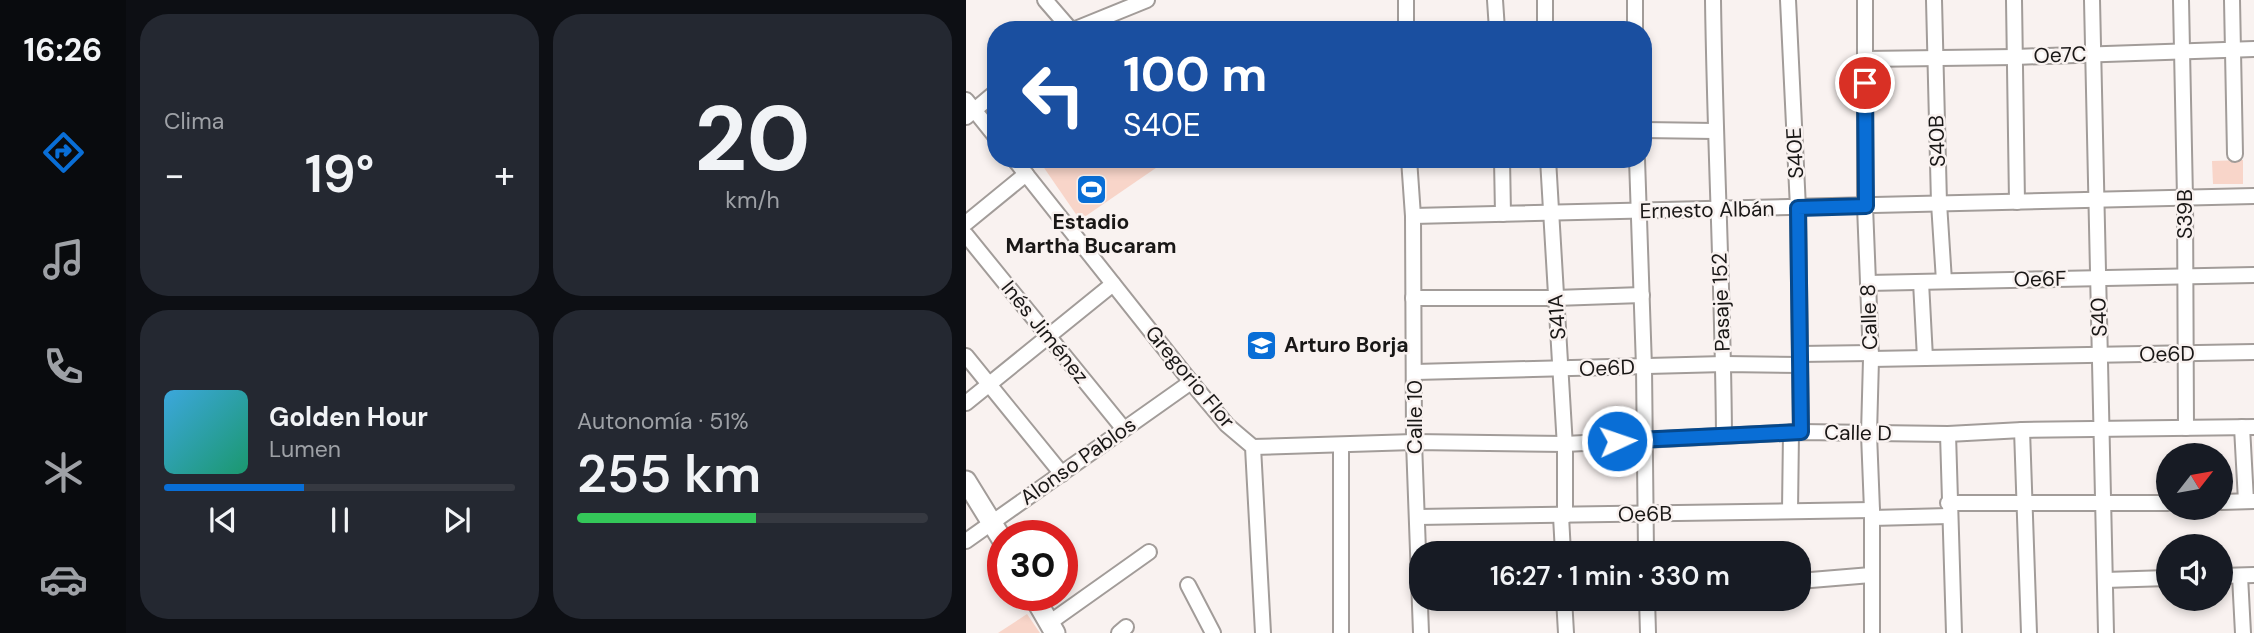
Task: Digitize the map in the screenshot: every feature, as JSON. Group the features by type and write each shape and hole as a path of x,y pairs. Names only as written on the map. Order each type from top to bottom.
{"street":[{"path":"1045,0 1064,21"},
{"path":"1094,21 1147,0"},
{"path":"1406,0 1406,21"},
{"path":"1495,0 1496,21"},
{"path":"1545,0 1545,21"},
{"path":"1634,0 1635,21"},
{"name":"Pasaje 152","path":"1713,0 1724,435"},
{"name":"S40E","path":"1788,0 1798,208 1800,360 1790,511"},
{"name":"Calle 8","path":"1865,0 1872,633"},
{"name":"S40B","path":"1934,0 1939,203 1944,281"},
{"path":"2014,0 2018,202"},
{"name":"S40","path":"2092,0 2106,633"},
{"name":"S39B","path":"2180,0 2183,51 2186,428"},
{"path":"2232,0 2235,155"},
{"name":"Oe7C","path":"1865,59 2254,49"},
{"path":"987,98 969,109 987,128"},
{"path":"1652,130 1715,131"},
{"name":"Gregorio Flor","path":"1021,168 1191,382 1227,425 1253,447 1263,633"},
{"name":"Calle 10","path":"1410,168 1413,216 1414,442 1419,541"},
{"path":"1502,168 1503,214"},
{"name":"S41A","path":"1549,168 1565,444 1563,541"},
{"path":"1637,168 1644,367 1645,541"},
{"path":"966,223 1026,174"},
{"name":"Ernesto Albán","path":"1413,216 2254,196"},
{"name":"Inés Jiménez","path":"966,235 1123,428"},
{"name":"Oe6F","path":"1868,283 2254,275"},
{"path":"1921,282 1925,358"},
{"path":"966,403 1113,284"},
{"path":"1413,298 1555,299 1642,295"},
{"name":"Oe6D","path":"1415,372 1644,367 1871,356 1925,358 2254,352"},
{"path":"966,356 1062,474"},
{"name":"Alonso Pablos","path":"995,520 1191,382"},
{"path":"2248,427 2250,501"},
{"name":"Calle D","path":"1253,447 1414,442 1565,444 1796,432 1948,433 2248,427"},
{"path":"2022,430 2029,633"},
{"path":"1948,433 1954,633"},
{"path":"1341,446 1341,633"},
{"path":"966,481 991,520"},
{"name":"Oe6B","path":"1418,517 1790,511 1872,514 2025,503 2156,503"},
{"name":"Alonso Pablos","path":"966,541 987,526"},
{"path":"1042,611 1052,628 1149,552"},
{"path":"1811,580 1871,575"},
{"path":"2243,633 2247,575"},
{"path":"2105,580 2156,578"},
{"path":"1188,585 1213,633"},
{"name":"Calle 10","path":"1420,611 1421,633"},
{"path":"1565,611 1566,633"},
{"path":"1647,611 1648,633"}],"shaded area":[{"path":"2243,160 2243,184 2213,184 2212,161"},
{"name":"Estadio Martha Bucaram","path":"1044,168 1156,168 1080,220"},
{"path":"1027,614 1040,633 998,633"}],"place":[{"name":"Estadio Martha Bucaram","path":"1091,190"},
{"name":"Arturo Borja","path":"1261,345"}],"route":[{"path":"1617,441 1801,432 1798,208 1866,206 1865,83"}]}
